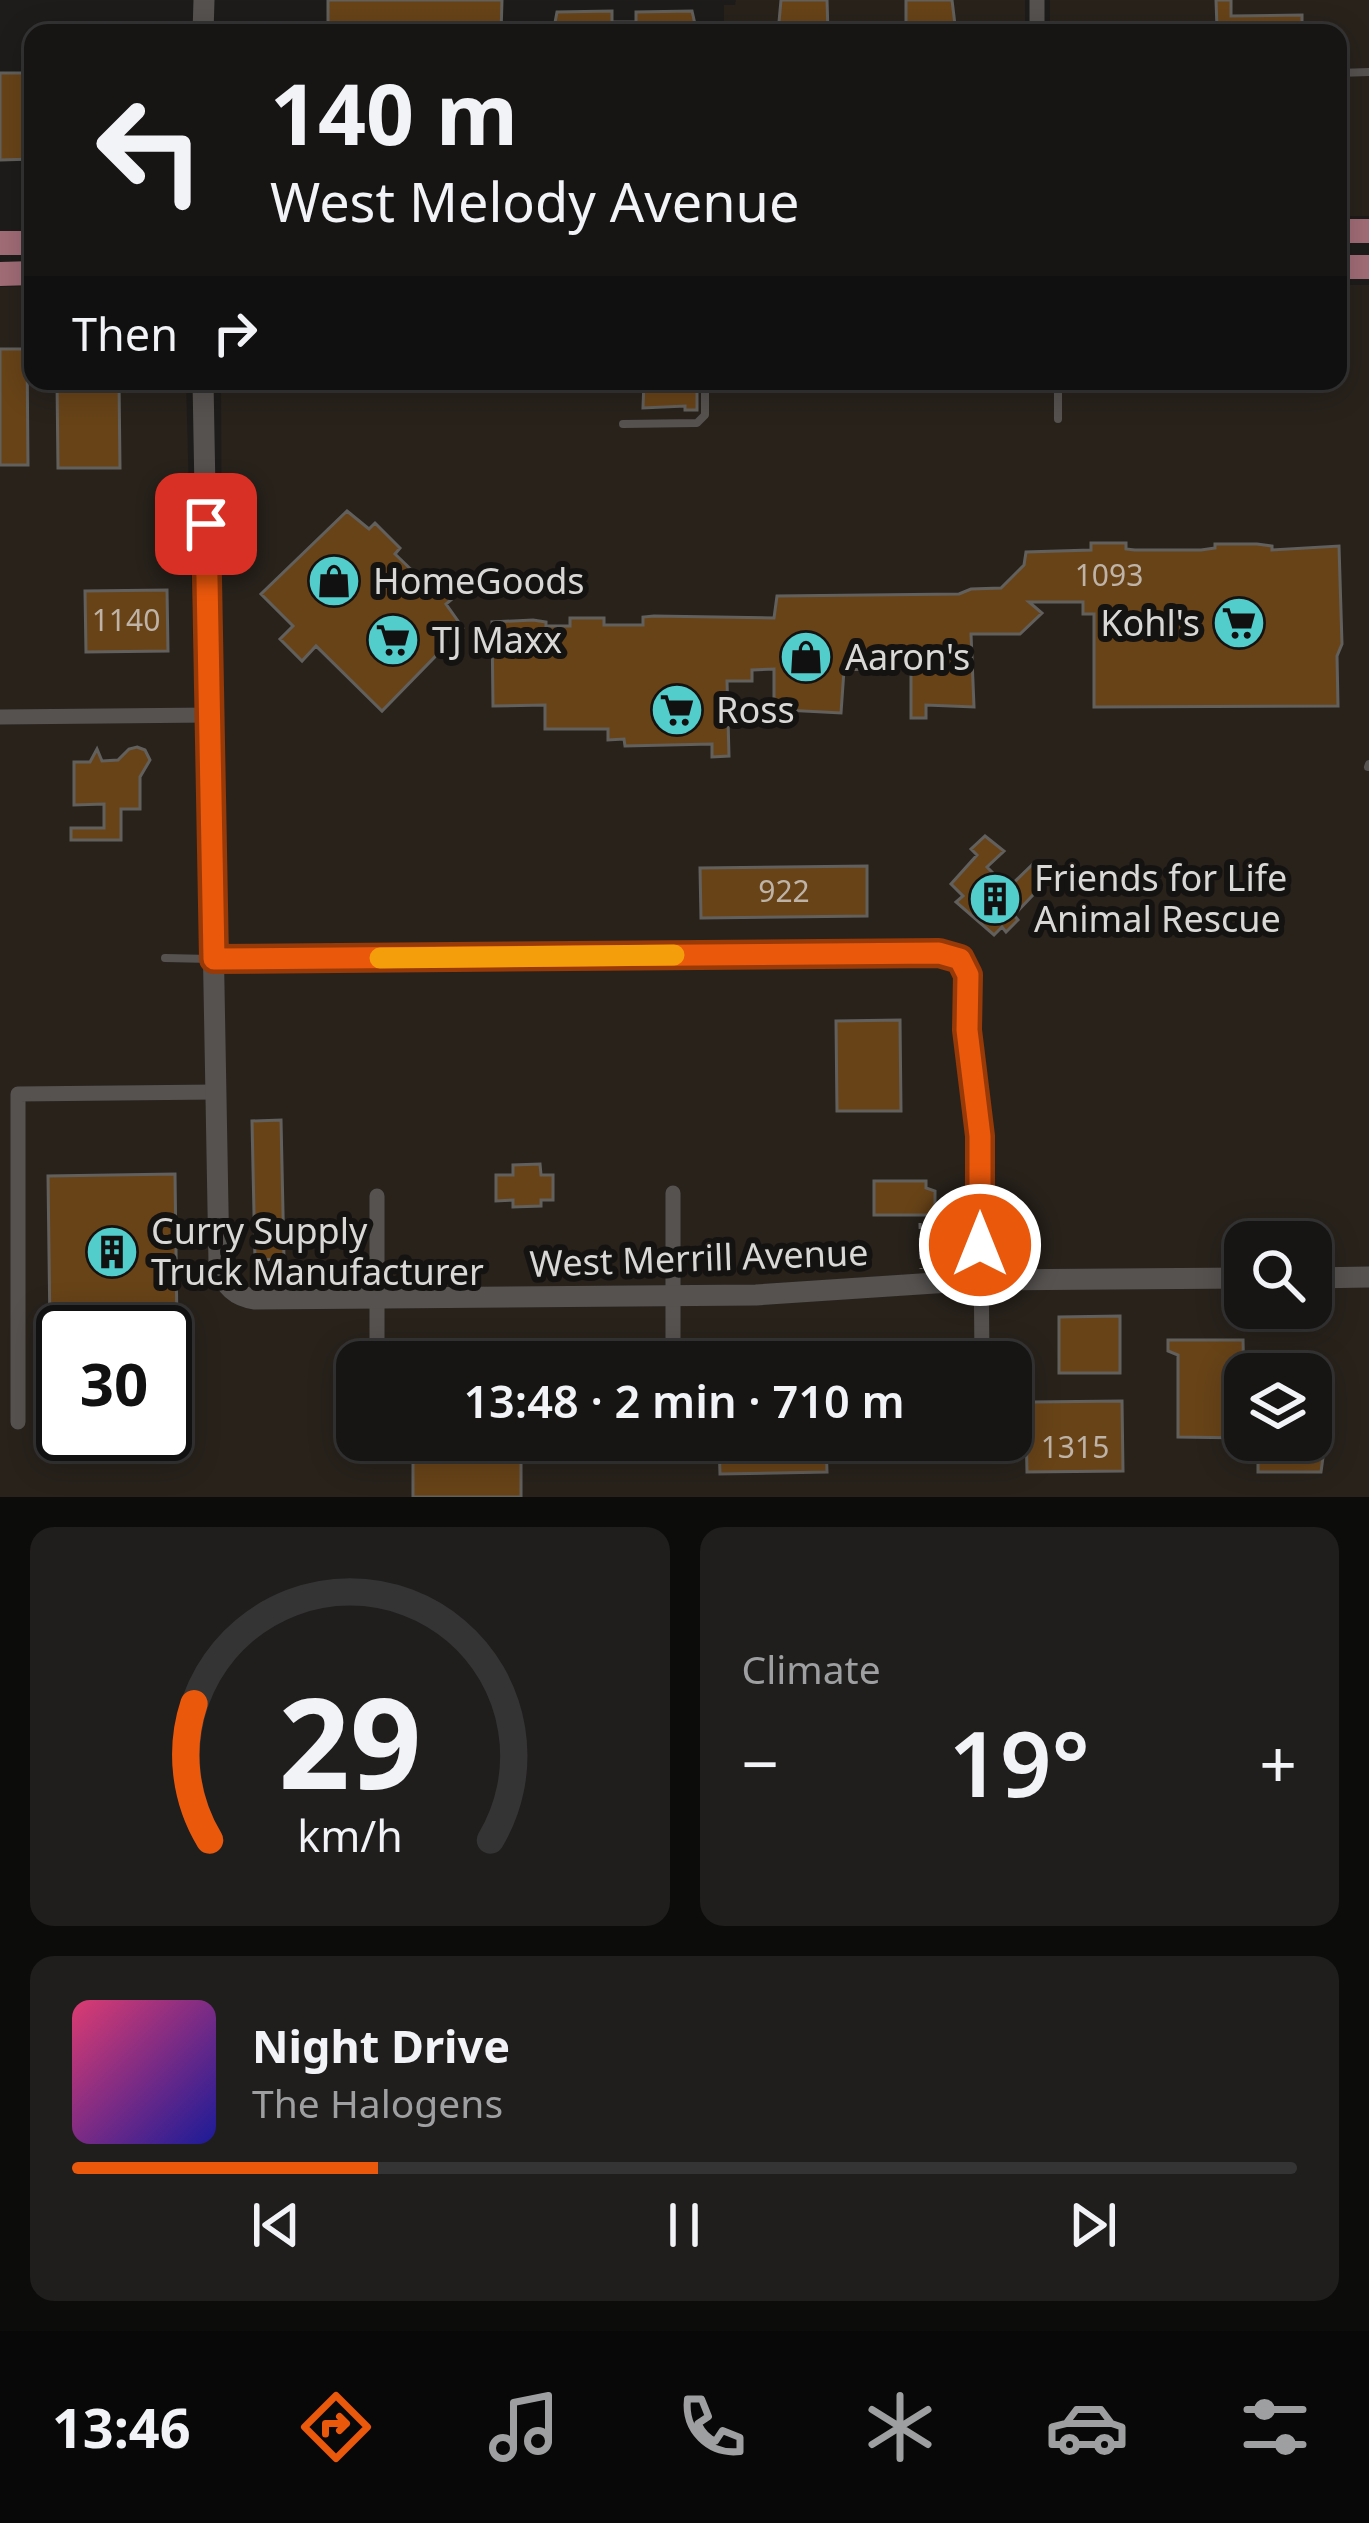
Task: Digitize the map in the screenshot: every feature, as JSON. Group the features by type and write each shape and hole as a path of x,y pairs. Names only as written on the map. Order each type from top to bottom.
{"street":[{"path":"18,1422 18,1094 216,1092 203,390"},
{"path":"0,717 211,716"},
{"path":"214,959 939,953 960,959 968,975 967,1030 980,1136 981,1341"},
{"name":"West Merrill Avenue","path":"216,1092 219,1263 230,1288 242,1297 836,1292 980,1280 1224,1278"},
{"path":"673,1192 673,1341"},
{"path":"377,1196 377,1341"},
{"path":"1332,1278 1369,1277"}],"lane":[{"path":"623,424 697,423 705,416 705,390"},
{"path":"1058,390 1058,419"},
{"path":"165,958 214,959"}],"path":[{"path":"920,1223 921,1283"}],"shaded area":[{"path":"736,0 1025,0 1025,24 724,24 724,5 735,5"},
{"path":"1050,0 1369,0 1369,216 1347,216 1347,24 1050,24"},
{"path":"1347,285 1369,285 1369,1497 0,1497 0,287 24,286 24,390 186,390 198,825 223,827 221,390 1347,390"}],"building":[{"path":"328,0 502,0 501,24 328,24"},
{"path":"781,0 827,0 828,24 779,24"},
{"path":"906,0 952,0 955,24 906,24"},
{"path":"1216,0 1231,0 1231,16 1302,15 1302,24 1217,24"},
{"path":"612,11 612,22 636,22 636,12 692,11 695,24 555,24 557,12"},
{"path":"0,73 24,73 24,159 0,160"},
{"path":"0,349 24,349 28,465 0,465"},
{"path":"57,390 119,390 120,468 58,468"},
{"path":"644,390 697,390 697,410 643,408"},
{"path":"347,511 369,529 375,523 400,548 395,554 451,600 446,604 463,628 382,711 316,646 302,661 280,639 293,626 261,594"},
{"path":"1091,543 1126,543 1126,549 1135,550 1201,550 1215,548 1215,544 1257,544 1272,546 1272,550 1339,546 1342,644 1337,656 1338,706 1094,707 1094,614 1083,614 1083,602 1029,602 1042,613 1020,634 971,634 974,707 926,705 926,718 911,718 911,667 844,670 841,713 785,710 785,723 774,724 774,669 752,670 752,681 727,681 729,756 712,757 712,744 625,746 624,739 608,740 608,729 545,729 545,705 493,706 492,622 533,620 546,622 546,626 570,626 570,618 604,618 604,625 643,625 643,617 654,616 774,618 777,596 959,594 1001,588 1024,565 1026,552 1091,550"},
{"path":"167,590 168,651 86,652 85,591"},
{"path":"137,747 150,760 140,777 140,809 121,809 121,840 71,840 71,828 104,828 104,804 74,805 74,762 90,762 97,749 102,761 118,760"},
{"name":"Friends for Life Animal Rescue","path":"985,836 1004,851 987,867 1008,888 1035,862 1051,876 1014,915 1018,920 1006,932 1002,927 994,935 956,902 963,896 951,884 977,855 971,849"},
{"path":"867,866 867,916 701,918 700,868"},
{"path":"900,1020 901,1111 837,1111 836,1021"},
{"path":"281,1120 284,1259 255,1260 252,1121"},
{"path":"540,1164 541,1175 553,1175 553,1200 541,1200 541,1206 513,1207 513,1200 496,1201 496,1175 513,1175 513,1165"},
{"name":"Curry Supply Truck Manufacturer","path":"175,1174 177,1305 50,1305 48,1176"},
{"path":"874,1181 926,1181 926,1188 935,1191 935,1215 874,1215"},
{"path":"1120,1316 1120,1373 1059,1373 1059,1317"},
{"path":"1168,1340 1243,1340 1243,1353 1224,1353 1224,1438 1178,1437 1178,1355 1168,1351"},
{"path":"1122,1401 1123,1471 1027,1472 1027,1461 1032,1461 1033,1402"},
{"path":"413,1461 521,1461 521,1497 413,1497"},
{"path":"720,1461 827,1461 827,1472 720,1474"},
{"path":"1258,1461 1322,1461 1321,1472 1258,1472"}],"slow traffic":[{"path":"380,958 674,955"}],"place":[{"name":"HomeGoods","path":"334,581"},
{"name":"Kohl's","path":"1239,623"},
{"name":"TJ Maxx","path":"393,640"},
{"name":"Aaron's","path":"806,657"},
{"name":"Ross","path":"677,710"},
{"name":"Friends for Life Animal Rescue","path":"995,899"},
{"name":"Curry Supply Truck Manufacturer","path":"112,1252"}],"route":[{"path":"206,524 214,959 939,953 960,959 968,975 967,1030 980,1136 980,1245"}]}
